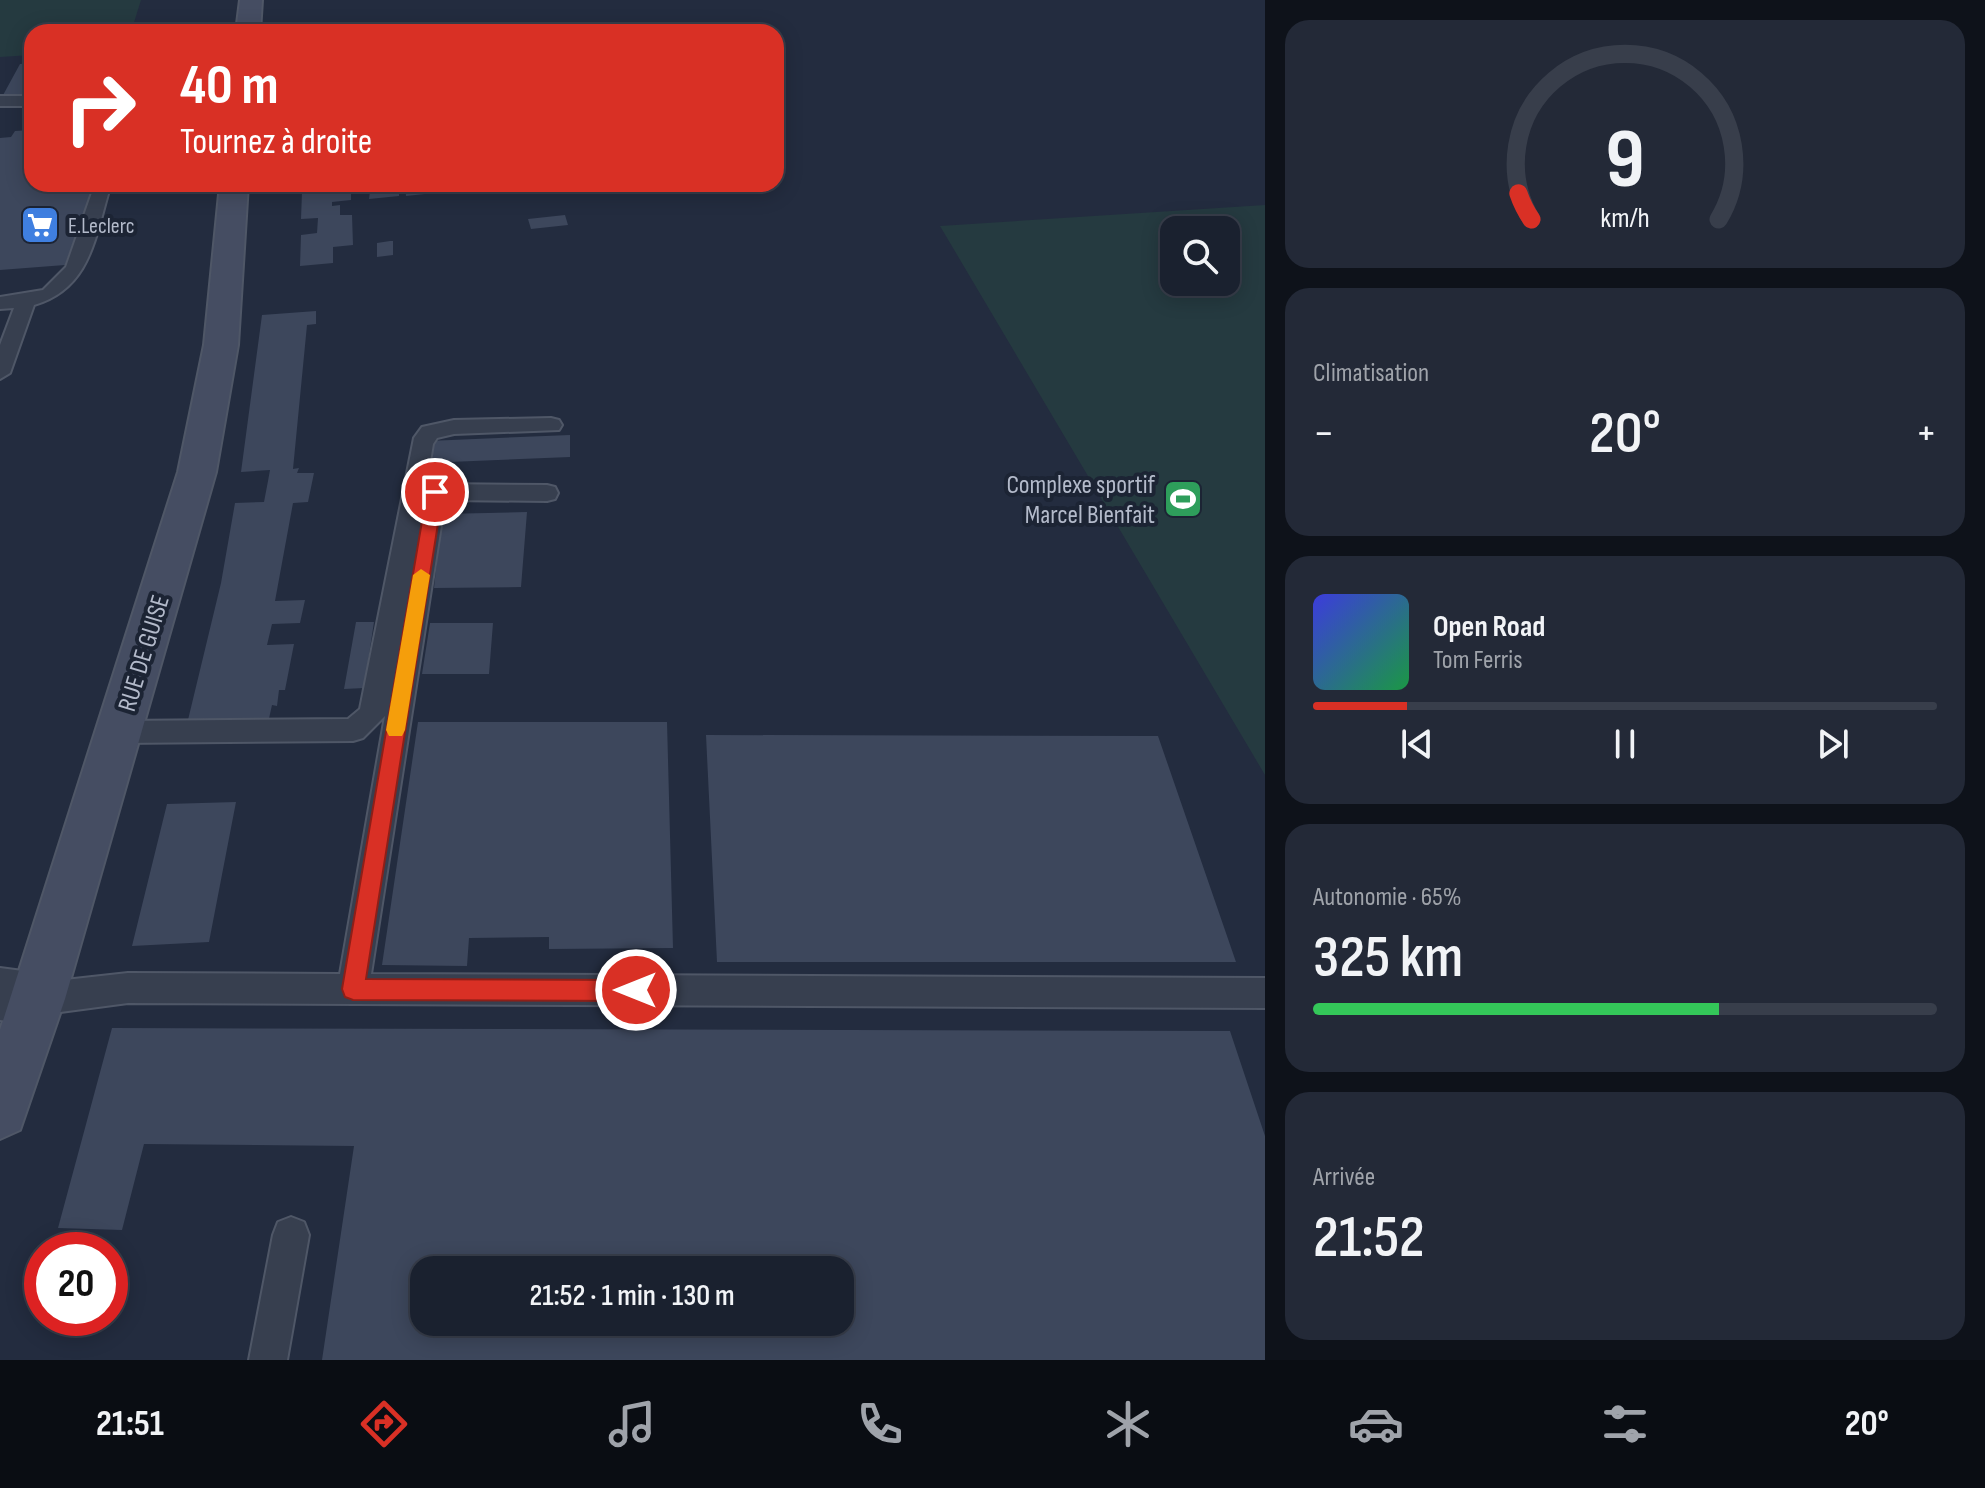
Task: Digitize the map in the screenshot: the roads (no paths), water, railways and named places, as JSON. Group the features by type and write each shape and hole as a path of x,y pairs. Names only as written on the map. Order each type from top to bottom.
{"main road":[{"path":"249,24 251,0"},
{"name":"RUE DE GUISE","path":"0,1110 19,996 119,732 197,472 221,345 233,192"}],"lane":[{"path":"0,101 24,101"},
{"path":"0,303 26,301 50,294 75,269 100,192"},
{"path":"0,373 26,301"},
{"path":"119,732 353,730 372,715 422,443 430,432 454,427 551,425"},
{"path":"353,989 435,492 547,493"},
{"path":"19,996 128,988 1265,993"},
{"path":"268,1360 291,1235"}],"place":[{"name":"E.Leclerc","path":"40,225"},
{"name":"Complexe sportif Marcel Bienfait","path":"1183,499"}]}
